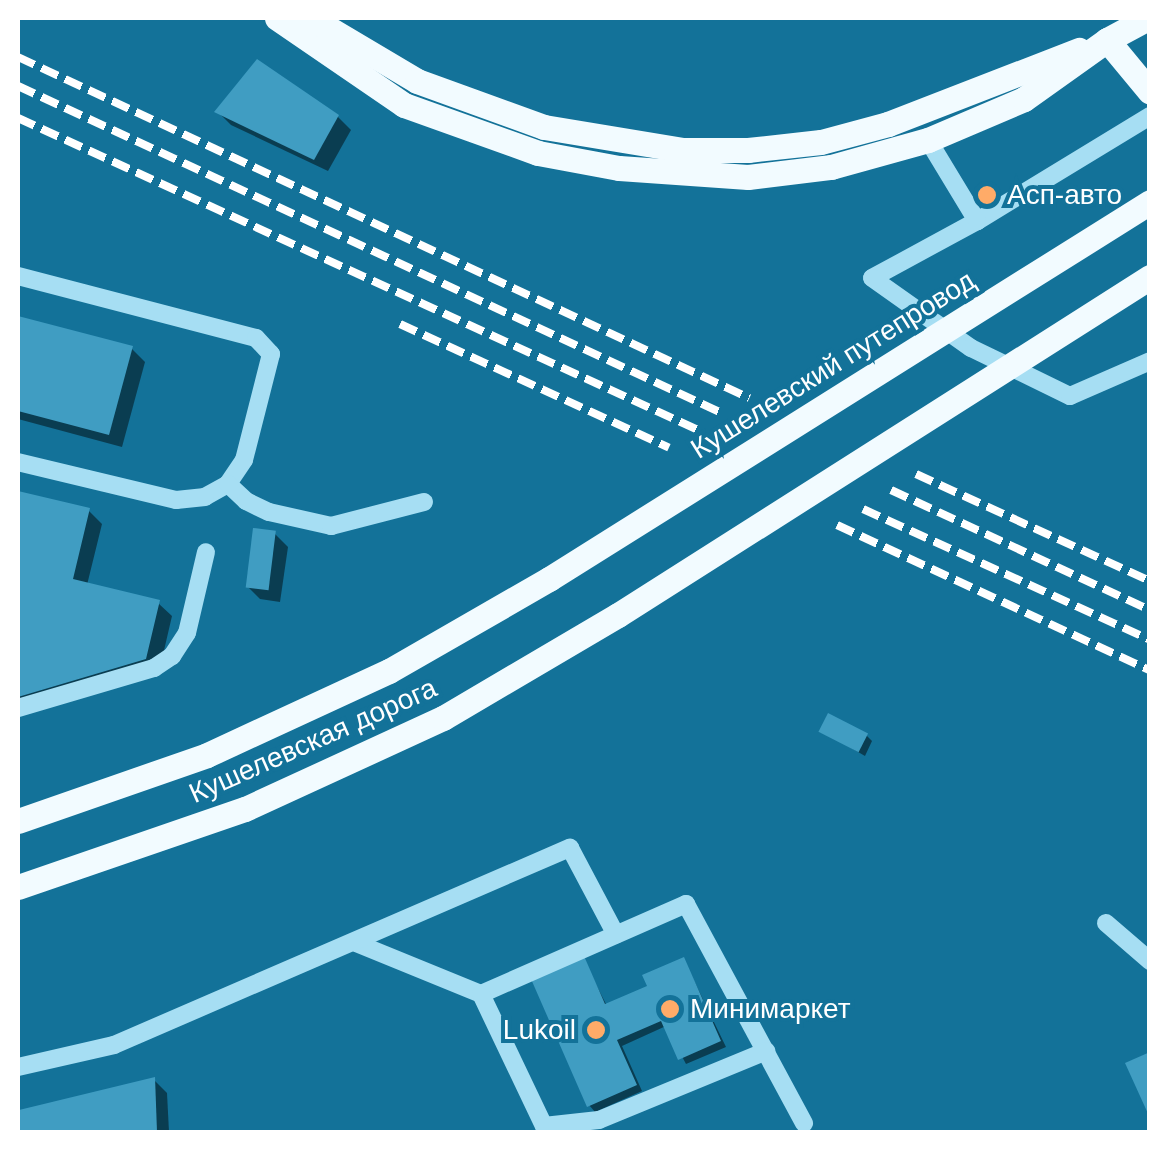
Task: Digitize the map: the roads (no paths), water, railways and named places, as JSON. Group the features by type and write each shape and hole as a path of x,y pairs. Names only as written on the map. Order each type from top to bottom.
{"main road":[{"path":"277,18 404,105 538,153 619,168 748,177 831,167 928,140 1024,99 1107,40 1148,18"},
{"path":"311,18 417,81 544,127 683,150 748,150 821,142 902,119 1009,74 1107,40"},
{"path":"1107,40 1150,92"},
{"name":"Кушелевский путепровод","path":"548,579 1150,202"},
{"name":"Кушелевская дорога","path":"18,886 246,809 443,718 618,615 1150,278"},
{"name":"Кушелевская дорога","path":"18,821 226,746 389,671 548,579"}],"street":[{"path":"1150,116 976,221 872,278 971,348 1070,396 1150,361"},
{"path":"928,140 976,221"},
{"path":"18,276 256,338 271,354 244,460 228,484 206,497 176,500 18,462"},
{"path":"228,484 246,501 269,512 331,526 424,502"},
{"path":"18,708 154,668 172,656 186,633 206,552"},
{"path":"18,1067 114,1045 570,848 616,935"},
{"path":"481,994 686,904 804,1123"},
{"path":"1106,923 1150,962"},
{"path":"356,943 481,994 544,1126 599,1120 766,1051"}],"railway":[{"path":"18,57 749,398"},
{"path":"18,86 724,414"},
{"path":"18,118 698,430"},
{"path":"400,324 669,448"},
{"path":"916,474 1150,581"},
{"path":"891,490 1150,610"},
{"path":"863,509 1150,640"},
{"path":"837,525 1150,670"}],"place":[{"name":"Асп-авто","path":"987,195"},
{"name":"Минимаркет","path":"670,1009"},
{"name":"Lukoil","path":"596,1030"}]}
